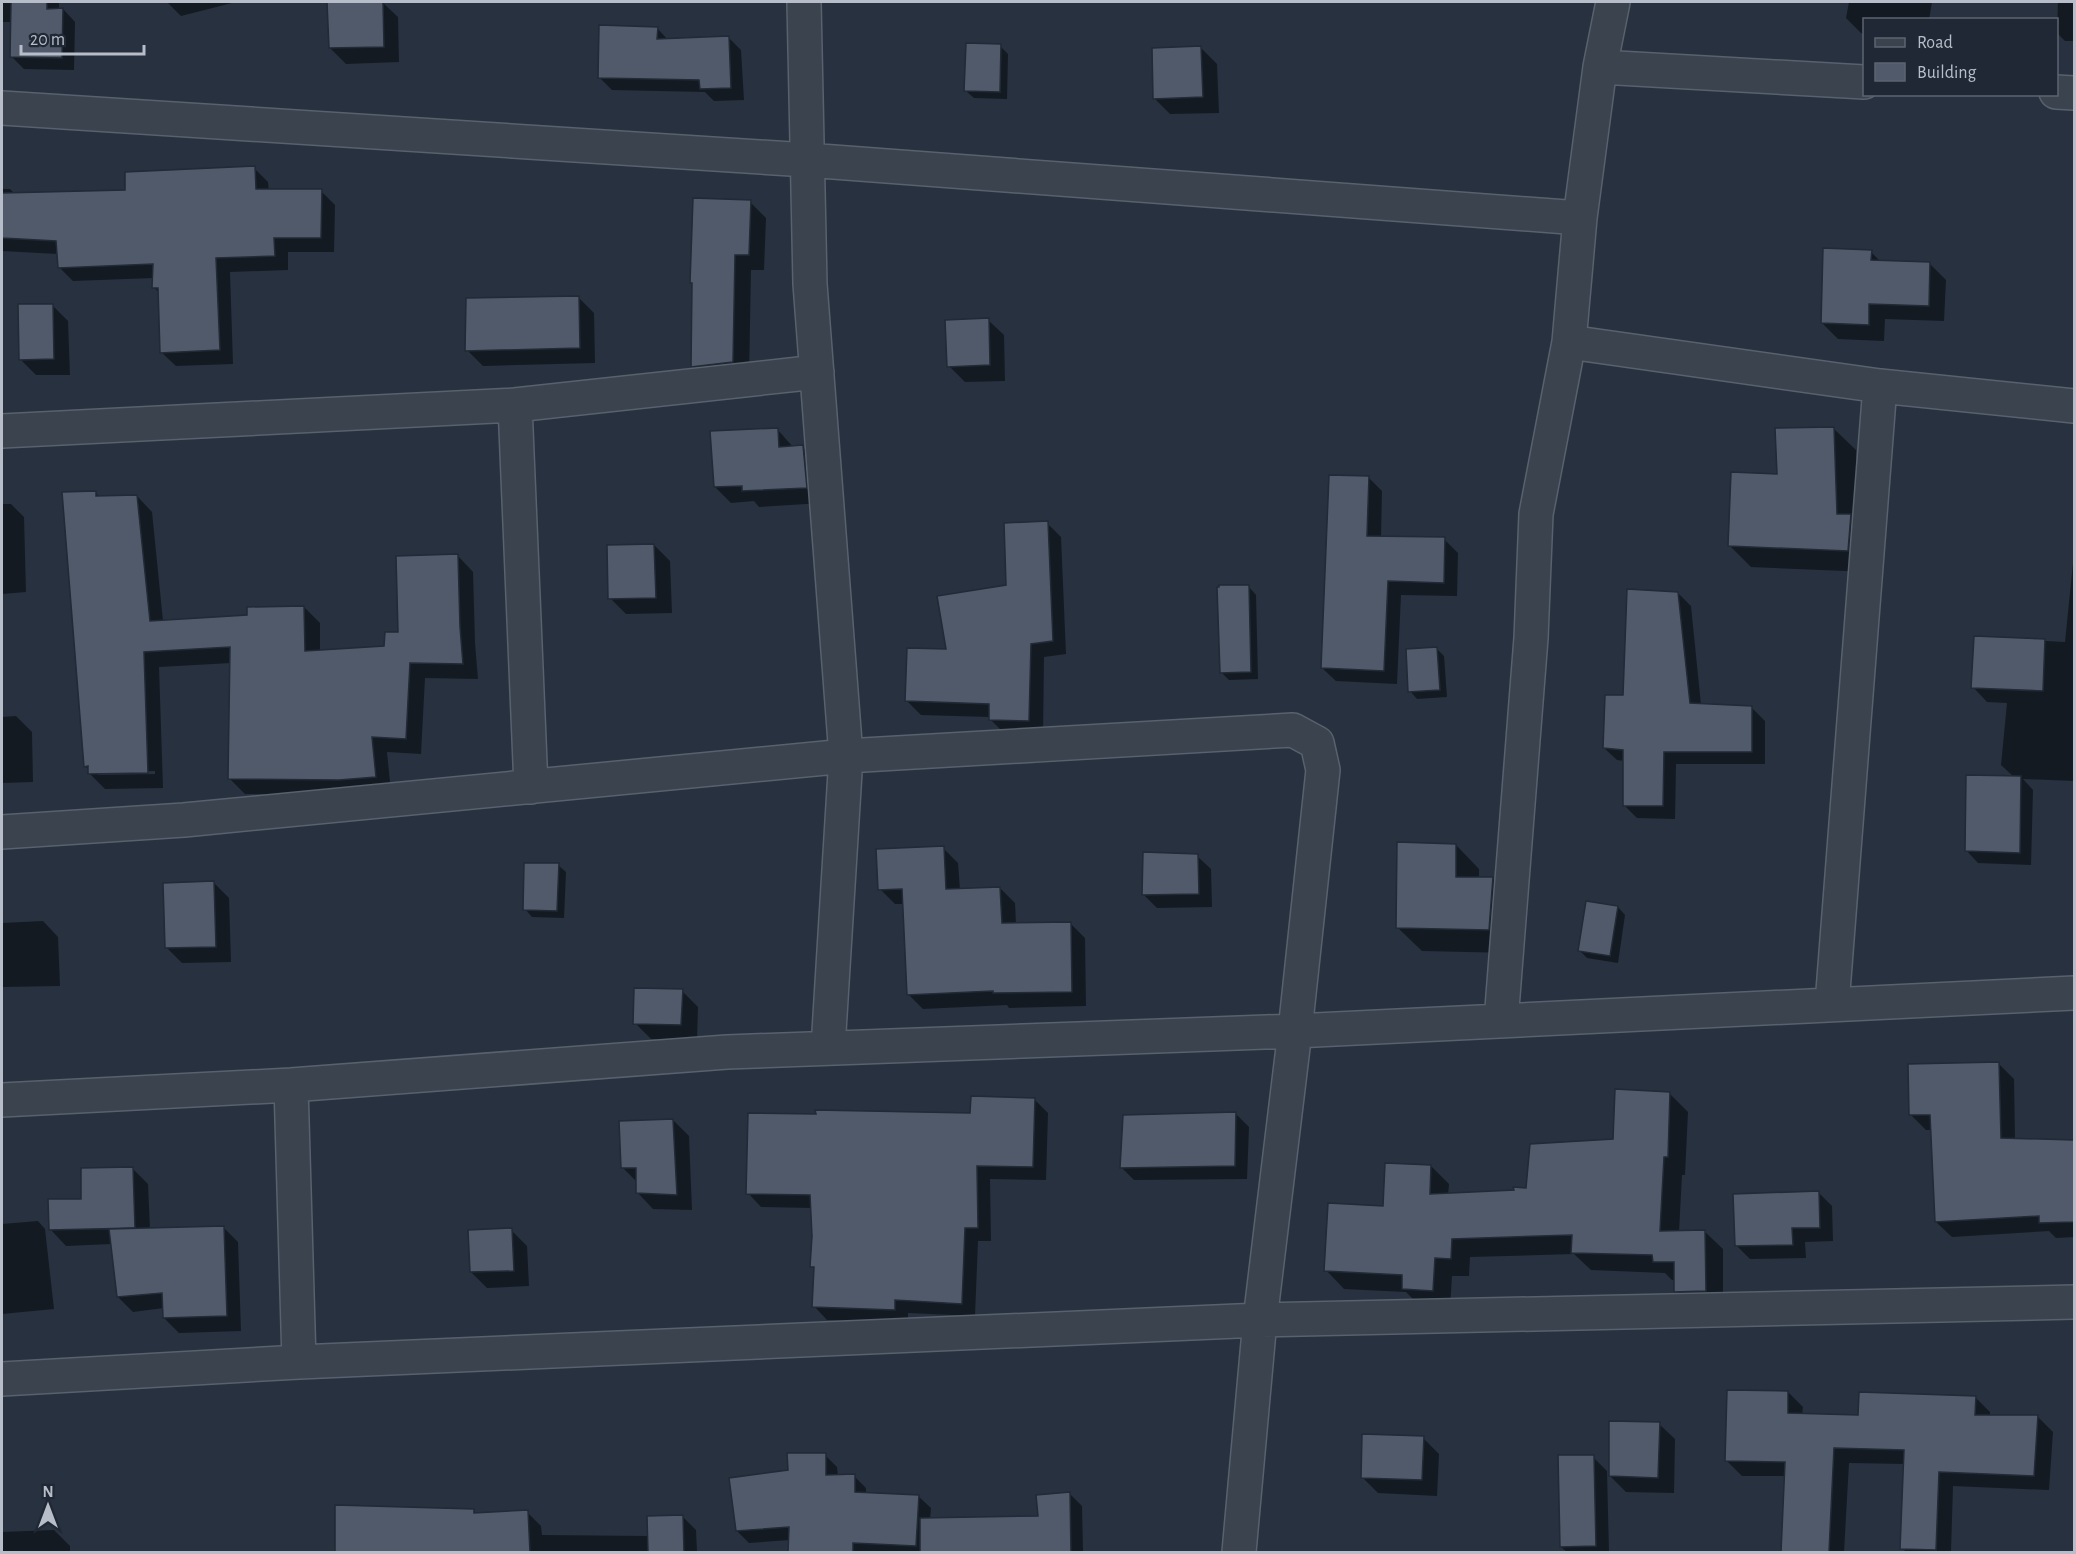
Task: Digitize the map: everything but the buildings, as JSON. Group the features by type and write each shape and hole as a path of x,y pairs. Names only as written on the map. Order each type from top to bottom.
{"street":[{"path":"804,2 810,284 846,756 828,1048"},
{"path":"1502,1021 1531,638 1536,514 1569,342 1580,218 1600,68 1613,2"},
{"path":"1600,68 1863,82"},
{"path":"2058,92 2074,93"},
{"path":"2,108 807,160 1580,218"},
{"path":"1569,342 1880,386 2074,406"},
{"path":"2,431 515,405 817,372"},
{"path":"1832,1004 1880,386"},
{"path":"515,405 531,787"},
{"path":"2,832 184,820 846,756 1293,730 1317,743 1323,770 1260,1320 1239,1552"},
{"path":"2,1100 291,1085 727,1052 1502,1021 2074,993"},
{"path":"291,1085 298,1362"},
{"path":"2,1379 298,1362 1260,1320 2074,1302"}]}
